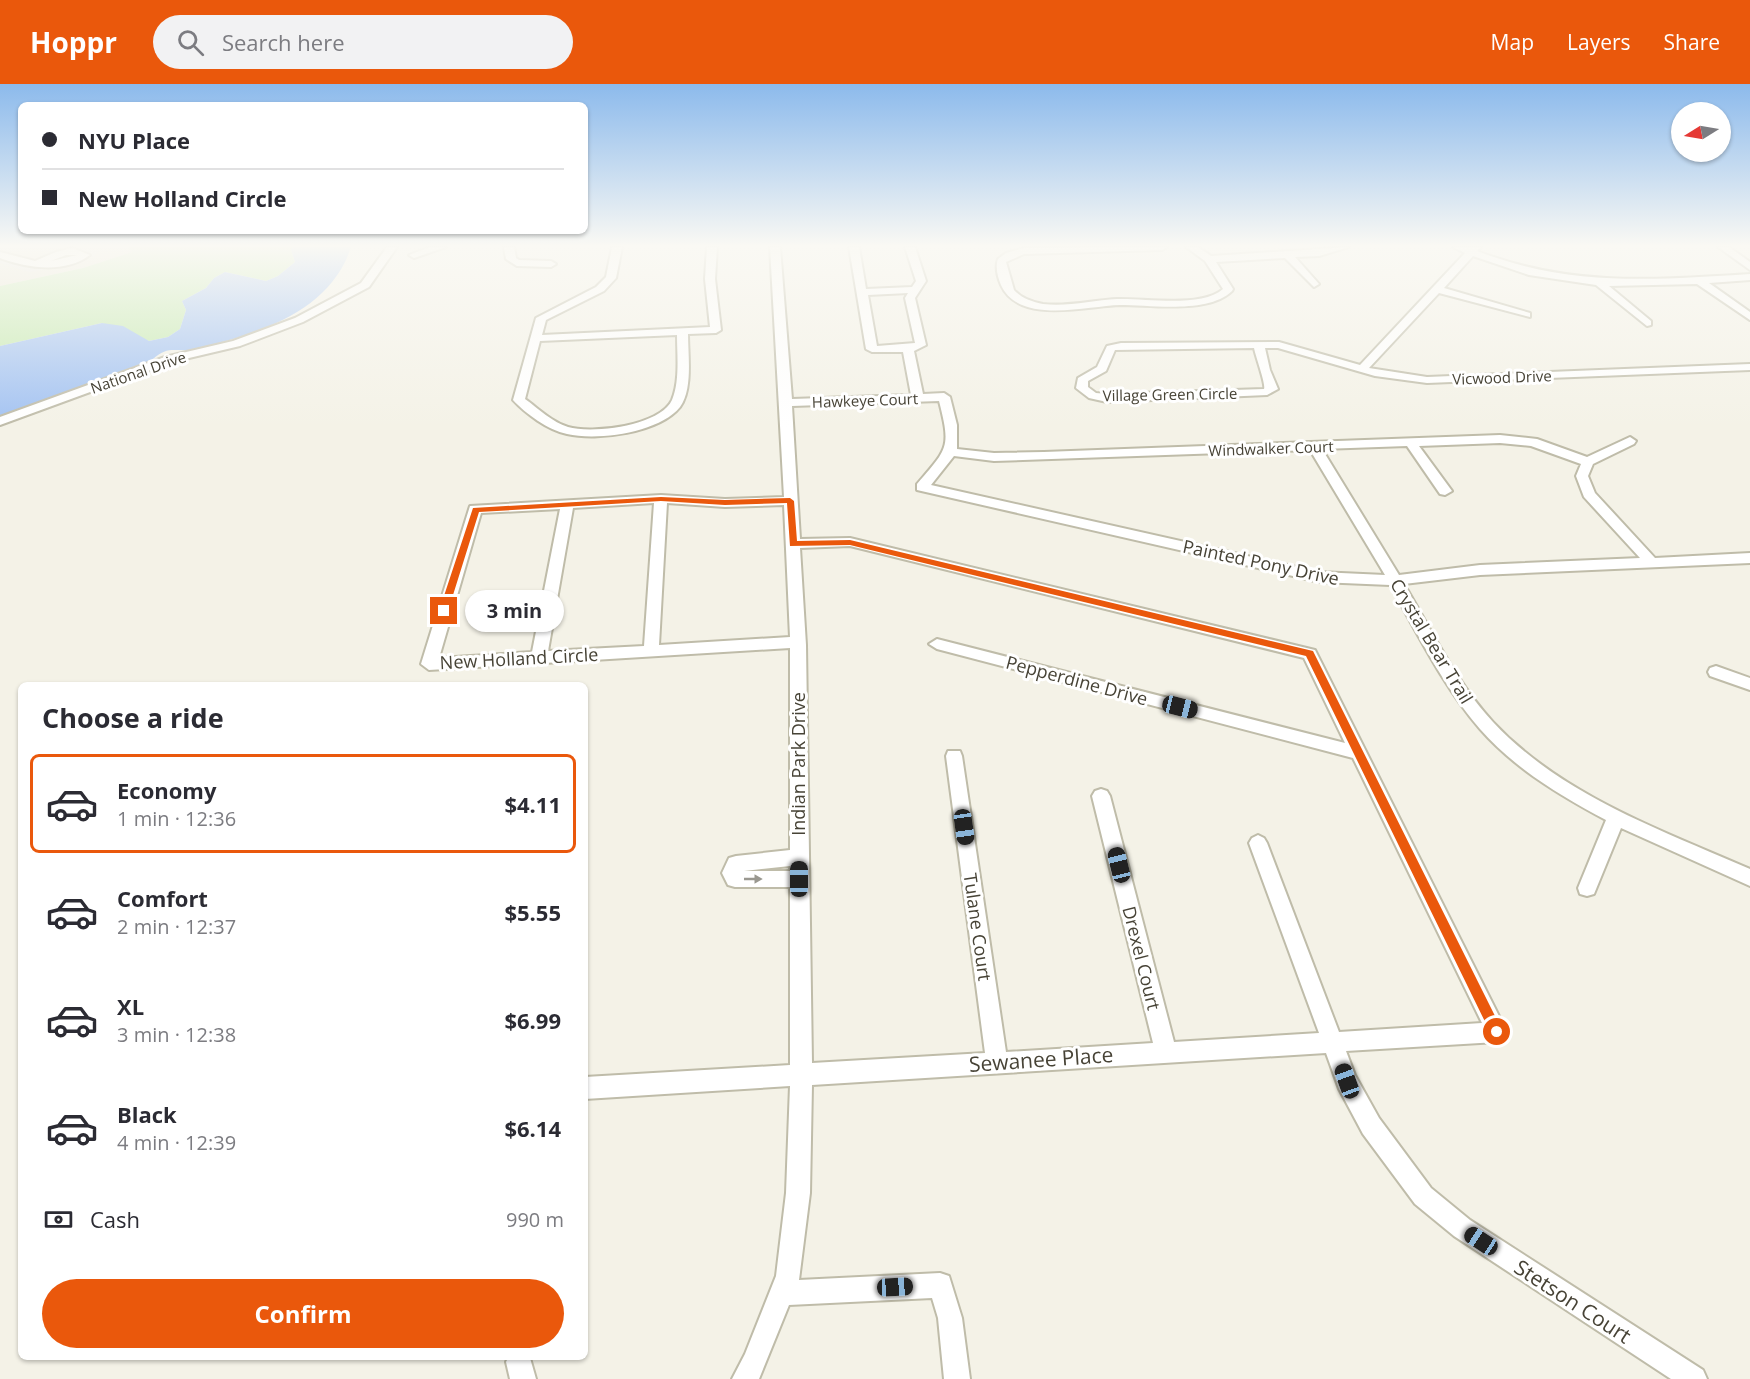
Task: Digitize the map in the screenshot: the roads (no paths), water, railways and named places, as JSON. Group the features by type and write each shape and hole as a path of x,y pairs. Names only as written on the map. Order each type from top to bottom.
{"street":[{"name":"National Drive","path":"0,421 169,358 236,344 300,320 323,307"},
{"path":"546,307 519,400 558,428 602,432 634,427 665,413 675,405 679,395 682,332"},
{"path":"541,318 562,307"},
{"path":"537,338 716,330 713,307"},
{"name":"Indian Park Drive","path":"745,1379 755,1362 788,1276 798,1193 800,1076 797,642 780,307"},
{"path":"865,307 872,350 908,349 921,345 912,307"},
{"path":"1362,369 1420,307"},
{"path":"1500,307 1526,315"},
{"path":"1628,307 1647,323"},
{"path":"1737,307 1750,317"},
{"name":"Vicwood Drive","path":"1259,344 1296,349 1396,377 1427,380 1750,367"},
{"name":"Village Green Circle","path":"1259,344 1264,370 1271,382 1272,388 1267,392 1107,398 1093,396 1082,388 1082,380 1102,369 1111,348 1259,344"},
{"path":"908,349 918,398"},
{"name":"Hawkeye Court","path":"786,404 944,397 951,425 951,452"},
{"name":"Windwalker Court","path":"951,452 994,457 1044,456 1500,440 1533,442 1588,462"},
{"path":"1630,441 1588,462 1582,477 1589,494 1649,560"},
{"path":"1411,443 1445,491"},
{"name":"Crystal Bear Trail","path":"1314,446 1395,580 1453,684 1504,743 1546,774 1616,818 1750,878"},
{"name":"Painted Pony Drive","path":"951,452 922,487 1319,577 1342,580 1395,580 1480,570 1649,560 1750,558"},
{"path":"651,650 661,499"},
{"name":"New Holland Circle","path":"790,501 725,503 661,499 475,509 429,664 797,642"},
{"path":"539,657 567,504"},
{"path":"793,544 850,542 1310,654 1356,752"},
{"name":"Pepperdine Drive","path":"937,644 1356,752"},
{"path":"1716,672 1750,684"},
{"name":"Sewanee Place","path":"588,1088 1497,1032 1356,752"},
{"name":"Tulane Court","path":"954,756 997,1062"},
{"name":"Drexel Court","path":"1101,796 1166,1051"},
{"path":"1587,888 1616,818"},
{"name":"Stetson Court","path":"1258,843 1347,1081 1371,1126 1424,1196 1462,1228 1694,1379"},
{"path":"799,857 736,864 731,873 735,879 799,879"},
{"path":"782,1293 940,1285 950,1318 957,1379"}],"water":[{"path":"185,307 304,307 288,318 265,328 195,349 163,352 152,360 0,416 0,346 102,323 123,326 149,341 168,337 180,329"}]}
